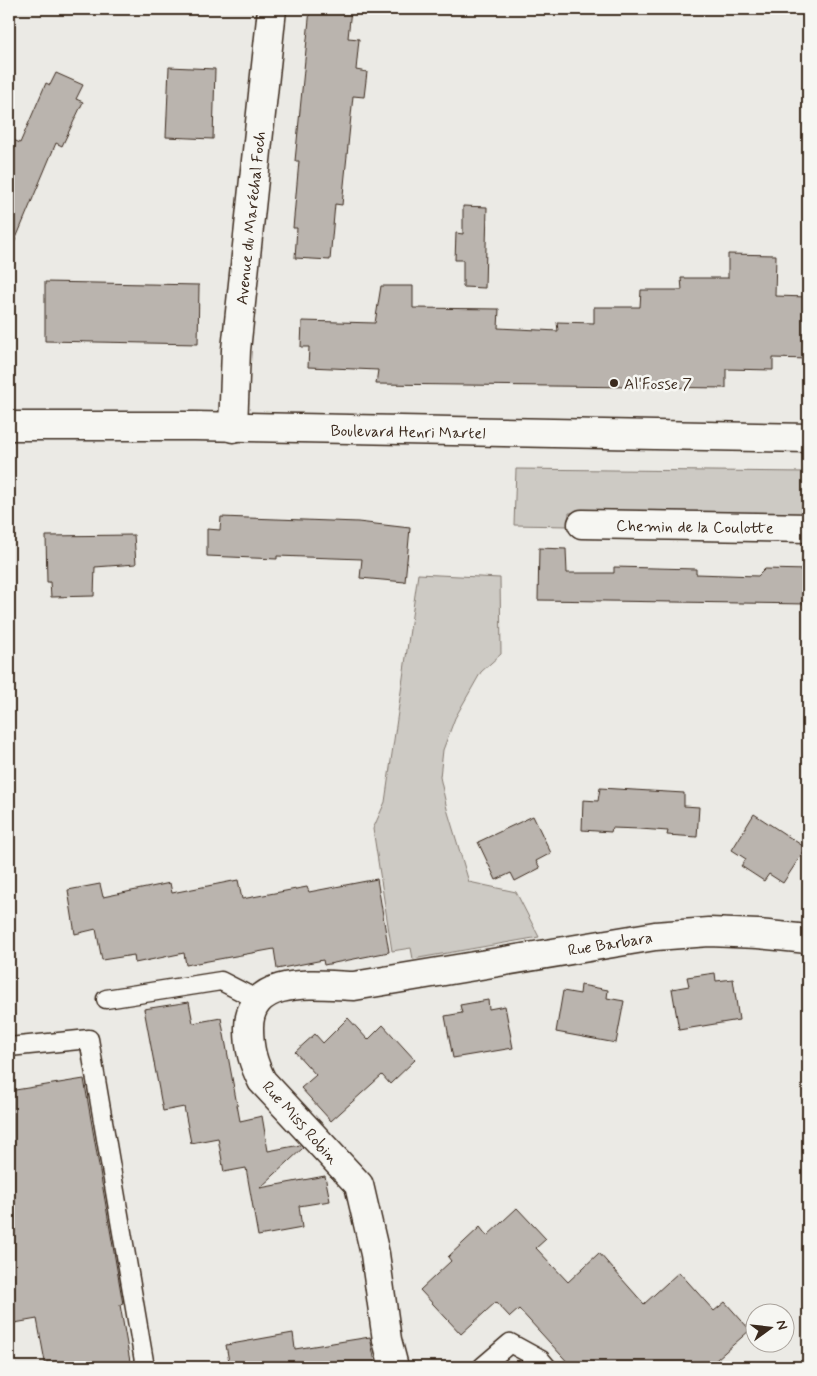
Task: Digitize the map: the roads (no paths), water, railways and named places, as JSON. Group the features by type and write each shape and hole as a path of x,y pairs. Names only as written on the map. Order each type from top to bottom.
{"street":[{"name":"Avenue du Maréchal Foch","path":"233,428 236,350 272,9"},
{"name":"Boulevard Henri Martel","path":"9,426 808,438"},
{"name":"Chemin de la Coulotte","path":"582,524 808,528"},
{"name":"Rue Barbara","path":"258,1000 271,990 290,986 354,986 655,936 709,932 808,939"},
{"name":"Rue Miss Robin","path":"258,1000 252,1011 249,1024 249,1045 253,1062 262,1081 359,1185 375,1254 387,1340 394,1367"}],"lane":[{"path":"106,999 221,981 258,1000"},
{"path":"9,1047 89,1040 145,1367"},
{"path":"482,1367 510,1343 541,1360 548,1367"}],"place":[{"name":"Al'Fosse 7","path":"614,383"}]}
